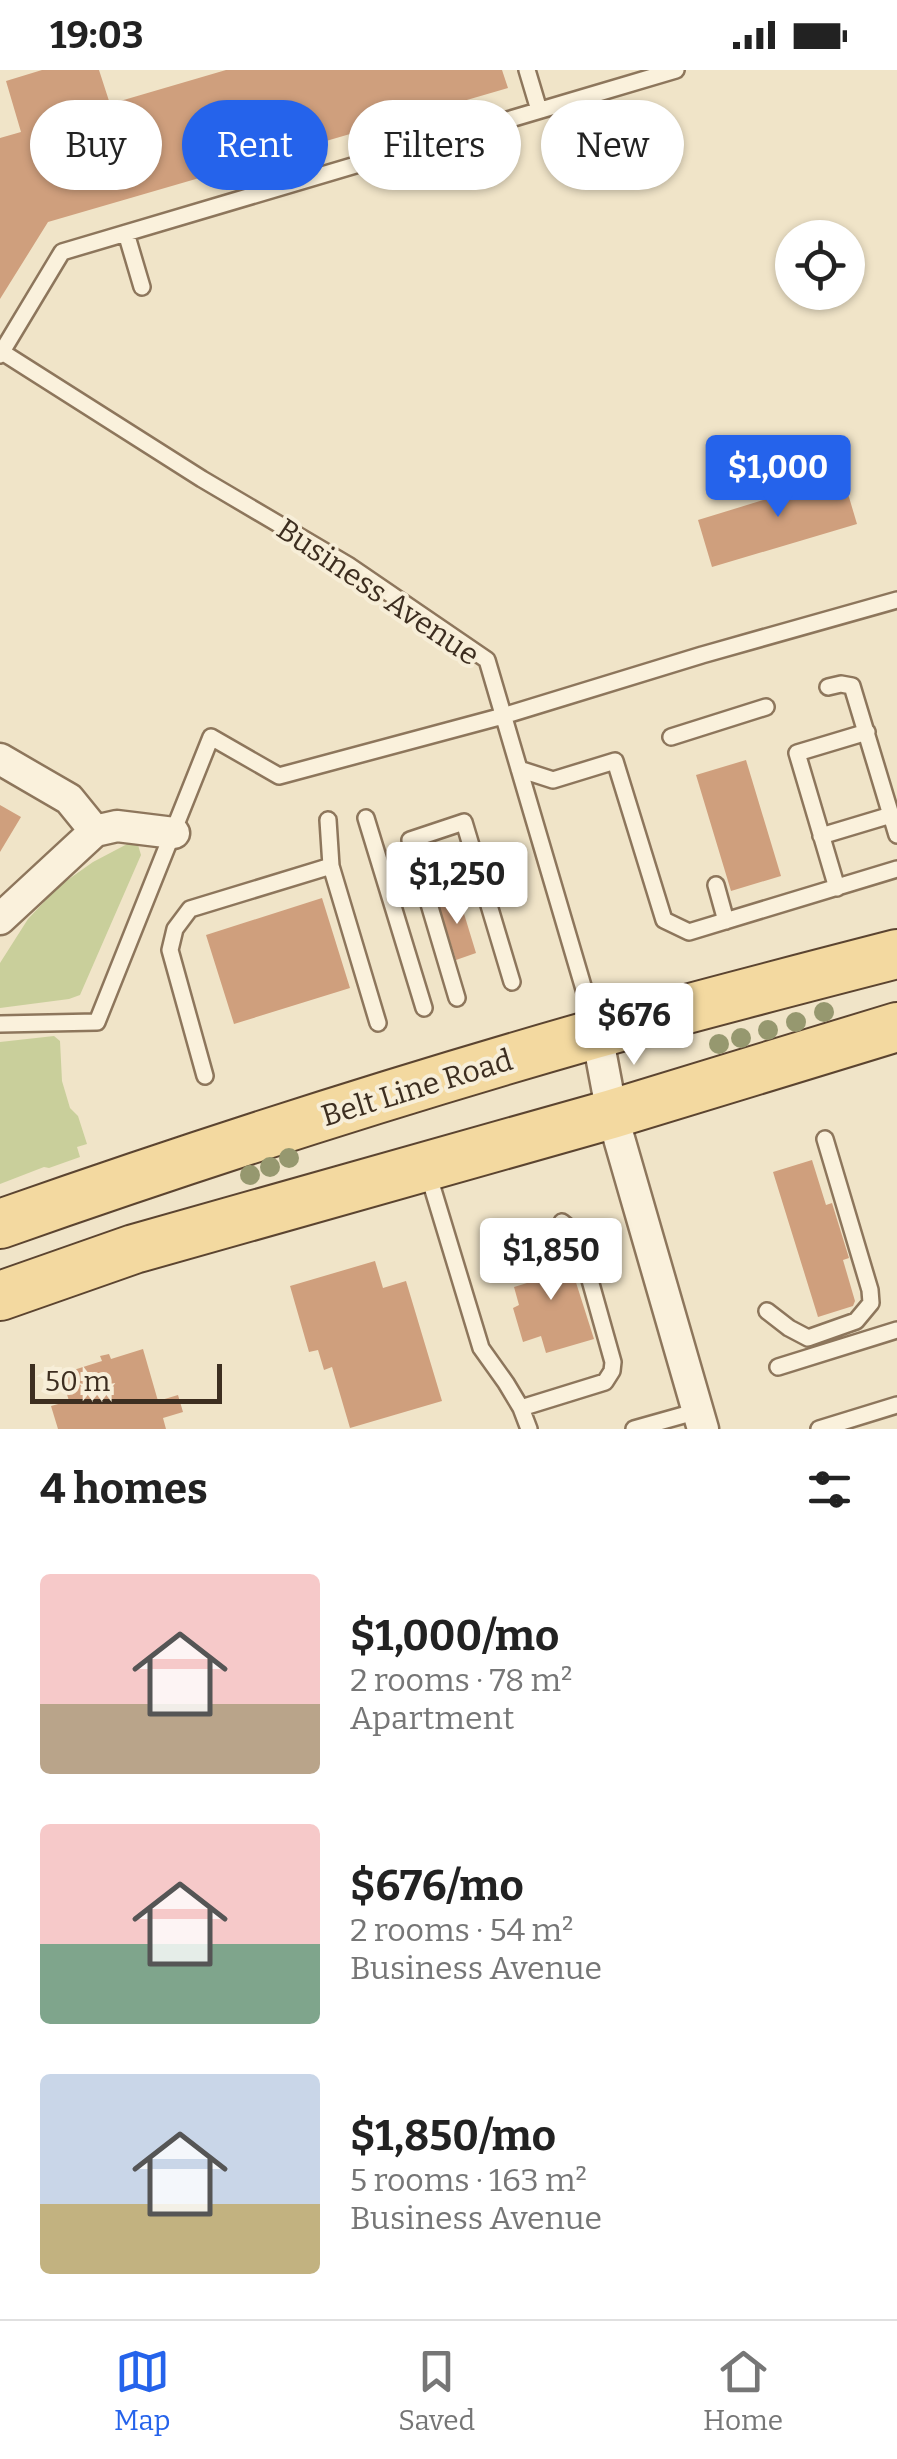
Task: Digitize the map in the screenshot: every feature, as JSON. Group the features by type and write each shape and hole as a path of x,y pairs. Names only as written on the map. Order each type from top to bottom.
{"main road":[{"name":"Belt Line Road","path":"0,1224 357,1106 597,1034 897,954"},
{"path":"0,1296 134,1249 612,1114 897,1027"}],"street":[{"path":"0,758 69,799 95,831"},
{"path":"5,907 95,831 117,826 174,833"},
{"name":"Business Avenue","path":"597,1034 612,1114 700,1420"}],"lane":[{"path":"527,70 539,110"},
{"path":"1,354 62,252 676,70"},
{"path":"126,233 142,287"},
{"name":"Business Avenue","path":"1,354 348,565 486,660 597,1034"},
{"path":"0,1024 97,1022 212,737 278,776 504,716 897,600"},
{"path":"828,687 852,686 897,835"},
{"path":"671,737 766,707"},
{"path":"837,888 797,753 867,732"},
{"path":"520,769 553,780 615,762 664,920 688,932 897,870"},
{"path":"821,836 891,815"},
{"path":"366,818 424,1008"},
{"path":"328,820 330,866 378,1023"},
{"path":"457,998 410,840 464,822 512,982"},
{"path":"205,1076 170,950 176,929 190,909 330,866"},
{"path":"716,885 726,921"},
{"path":"767,1311 808,1338 856,1322 871,1303 826,1139"},
{"path":"426,1166 480,1348 520,1408 529,1429"},
{"path":"520,1408 605,1382 614,1362 579,1241 562,1222"},
{"path":"778,1368 897,1330"},
{"path":"819,1429 897,1405"},
{"path":"634,1429 700,1420"}],"green space":[{"path":"131,842 138,845 141,855 80,995 0,1008 0,963 28,919 59,886"},
{"path":"54,1036 60,1041 62,1081 70,1108 78,1116 87,1144 77,1147 80,1157 0,1184 0,1042"}],"building":[{"path":"42,70 99,70 109,100 30,100 30,190 158,190 48,222 0,299 0,138 21,132 6,81"},
{"path":"226,70 502,70 508,88 467,100 348,100 348,135 328,140 328,100 182,100 182,183 162,189 162,100 124,100"},
{"path":"789,470 795,491 843,477 857,524 712,567 698,520 783,494 777,473"},
{"path":"746,760 781,876 731,891 696,775"},
{"path":"0,805 21,817 0,852"},
{"path":"458,894 476,953 456,960 437,900"},
{"path":"322,898 350,988 234,1024 206,935"},
{"path":"812,1160 826,1205 832,1203 849,1258 843,1260 855,1301 853,1306 818,1317 773,1172"},
{"path":"565,1248 594,1339 546,1353 541,1336 523,1342 513,1308 519,1305 514,1287 527,1283 521,1262"},
{"path":"375,1261 383,1288 406,1281 442,1401 350,1428 332,1367 324,1370 318,1350 309,1352 290,1286"},
{"path":"143,1349 158,1401 178,1395 183,1412 163,1418 166,1429 58,1429 51,1406 69,1401 61,1374 102,1361 100,1356 109,1354 111,1359"}]}
